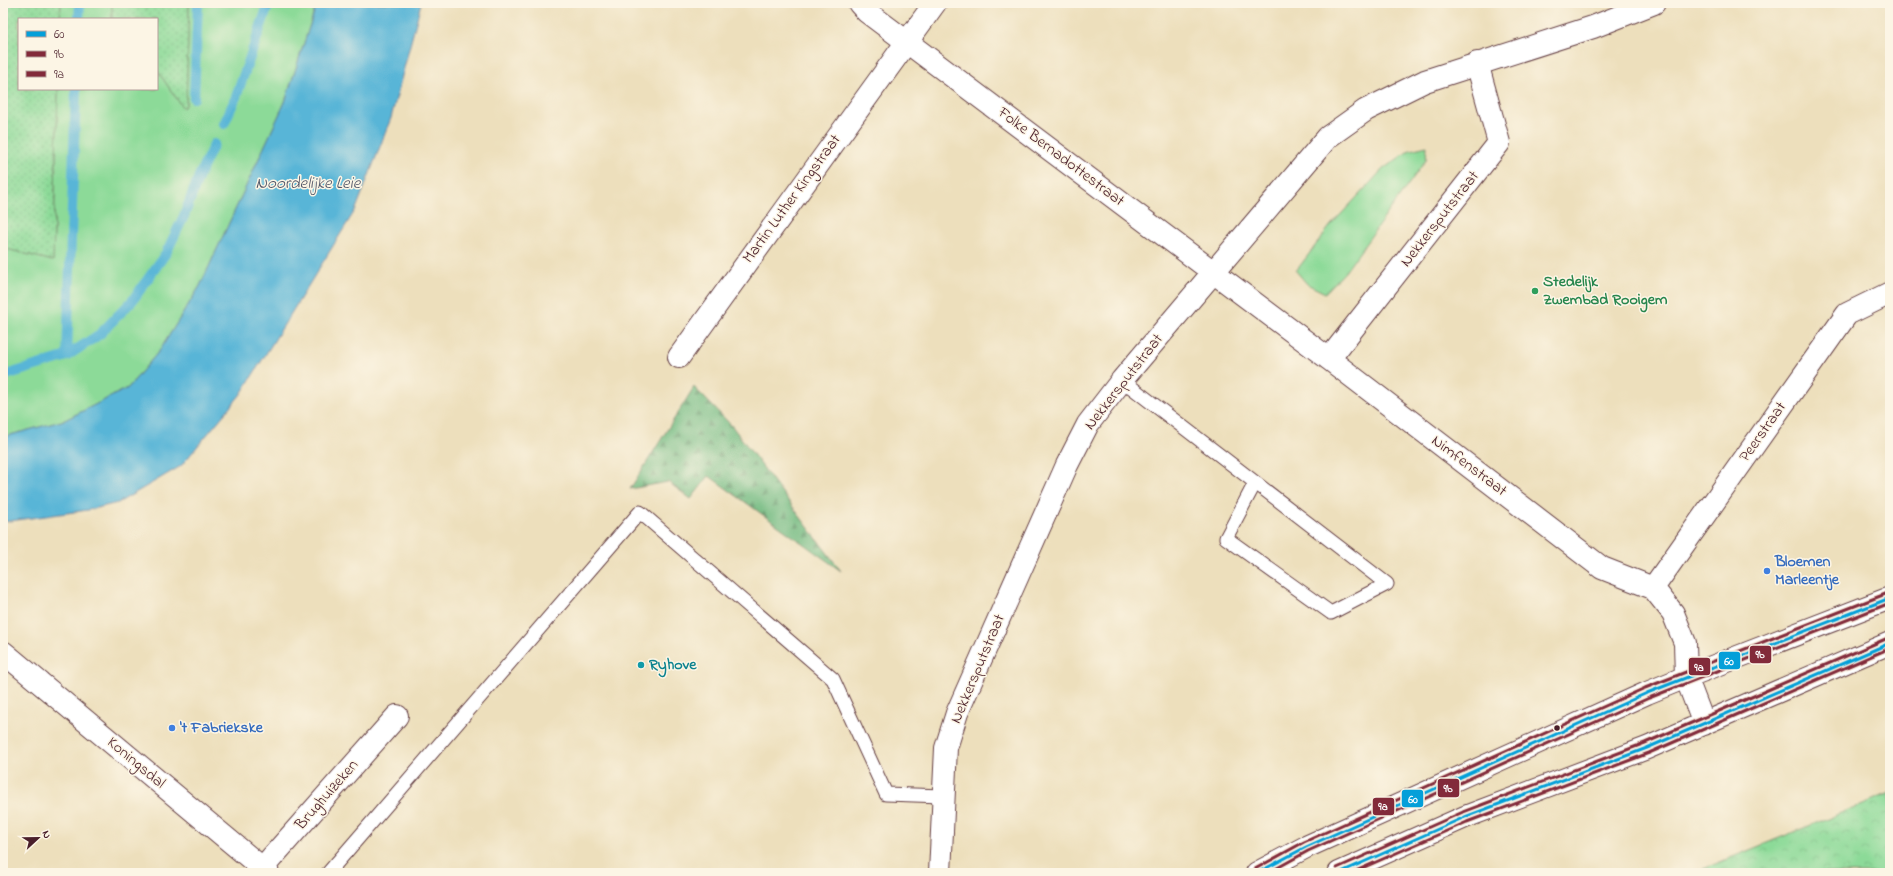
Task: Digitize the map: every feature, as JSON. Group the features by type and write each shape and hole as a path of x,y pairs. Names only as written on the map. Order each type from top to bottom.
{"street":[{"name":"Folke Bernadottestraat","path":"859,3 867,12 1215,272"},
{"name":"Martin Luther Kingstraat","path":"679,357 906,41 935,3"},
{"name":"Nekkersputstraat","path":"940,873 942,796 946,748 957,713 1067,465 1088,424 1122,380 1328,138 1366,110 1425,81 1594,26 1654,3"},
{"name":"Nekkersputstraat","path":"1330,359 1499,143 1477,64"},
{"name":"Nimfenstraat","path":"1215,272 1602,568 1652,588 1673,613 1686,643 1686,677"},
{"name":"Peerstraat","path":"1652,588 1847,314 1890,293"},
{"path":"1257,873 1306,847 1686,677 1890,598"},
{"path":"1339,873 1465,817 1647,748 1890,643"},
{"name":"Koningsdal","path":"3,652 263,871"},
{"path":"1686,677 1704,724"},
{"name":"Brughuizeken","path":"263,871 397,716"}],"lane":[{"path":"1122,380 1387,584 1331,613 1226,538 1255,483"},
{"path":"328,873 640,512 833,679 886,794 942,796"}],"green space":[{"path":"3,3 61,3 60,18 18,18 18,90 58,90 53,261 3,248"},
{"path":"61,3 112,3 112,18 60,18"},
{"path":"112,3 189,3 186,104 183,108 158,71 158,18 112,18"},
{"path":"189,3 317,3 285,102 200,286 160,350 128,388 65,420 3,437 3,248 53,261 58,90 158,90 158,71 183,108 186,104"},
{"path":"1427,146 1426,160 1345,272 1325,293 1307,284 1296,271 1331,225 1383,169 1410,150"},
{"path":"694,387 732,426 841,571 709,476 691,499 668,482 630,489"},
{"path":"1890,793 1890,873 1693,873"}],"water":[{"name":"Noordelijke Leie","path":"317,3 421,3 391,118 356,209 241,394 181,466 118,503 88,510 3,522 3,437 65,420 128,388 160,350 200,286 285,102"}],"waterway":[{"path":"79,18 80,3"},
{"path":"194,98 198,3"},
{"path":"224,124 236,97 269,3"},
{"path":"67,356 76,90"},
{"path":"3,376 67,356 100,334 133,300 166,253 184,216 199,176 214,144"}],"transit line":[{"name":"9a","path":"1255,869 1304,842 1645,688 1888,593"},
{"name":"60","path":"1257,873 1306,847 1647,693 1890,598"},
{"name":"9b","path":"1268,873 1308,851 1649,698 1890,603"},
{"name":"9a","path":"1337,868 1463,812 1645,743 1888,638"},
{"name":"60","path":"1339,873 1465,817 1647,748 1890,643"},
{"name":"9b","path":"1351,873 1467,822 1649,753 1890,648"}],"place":[{"name":"Stedelijk Zwembad Rooigem","path":"1535,291"},
{"name":"Bloemen Marleentje","path":"1767,571"},
{"name":"Ryhove","path":"641,665"},
{"name":"'t Fabriekske","path":"172,728"}]}
